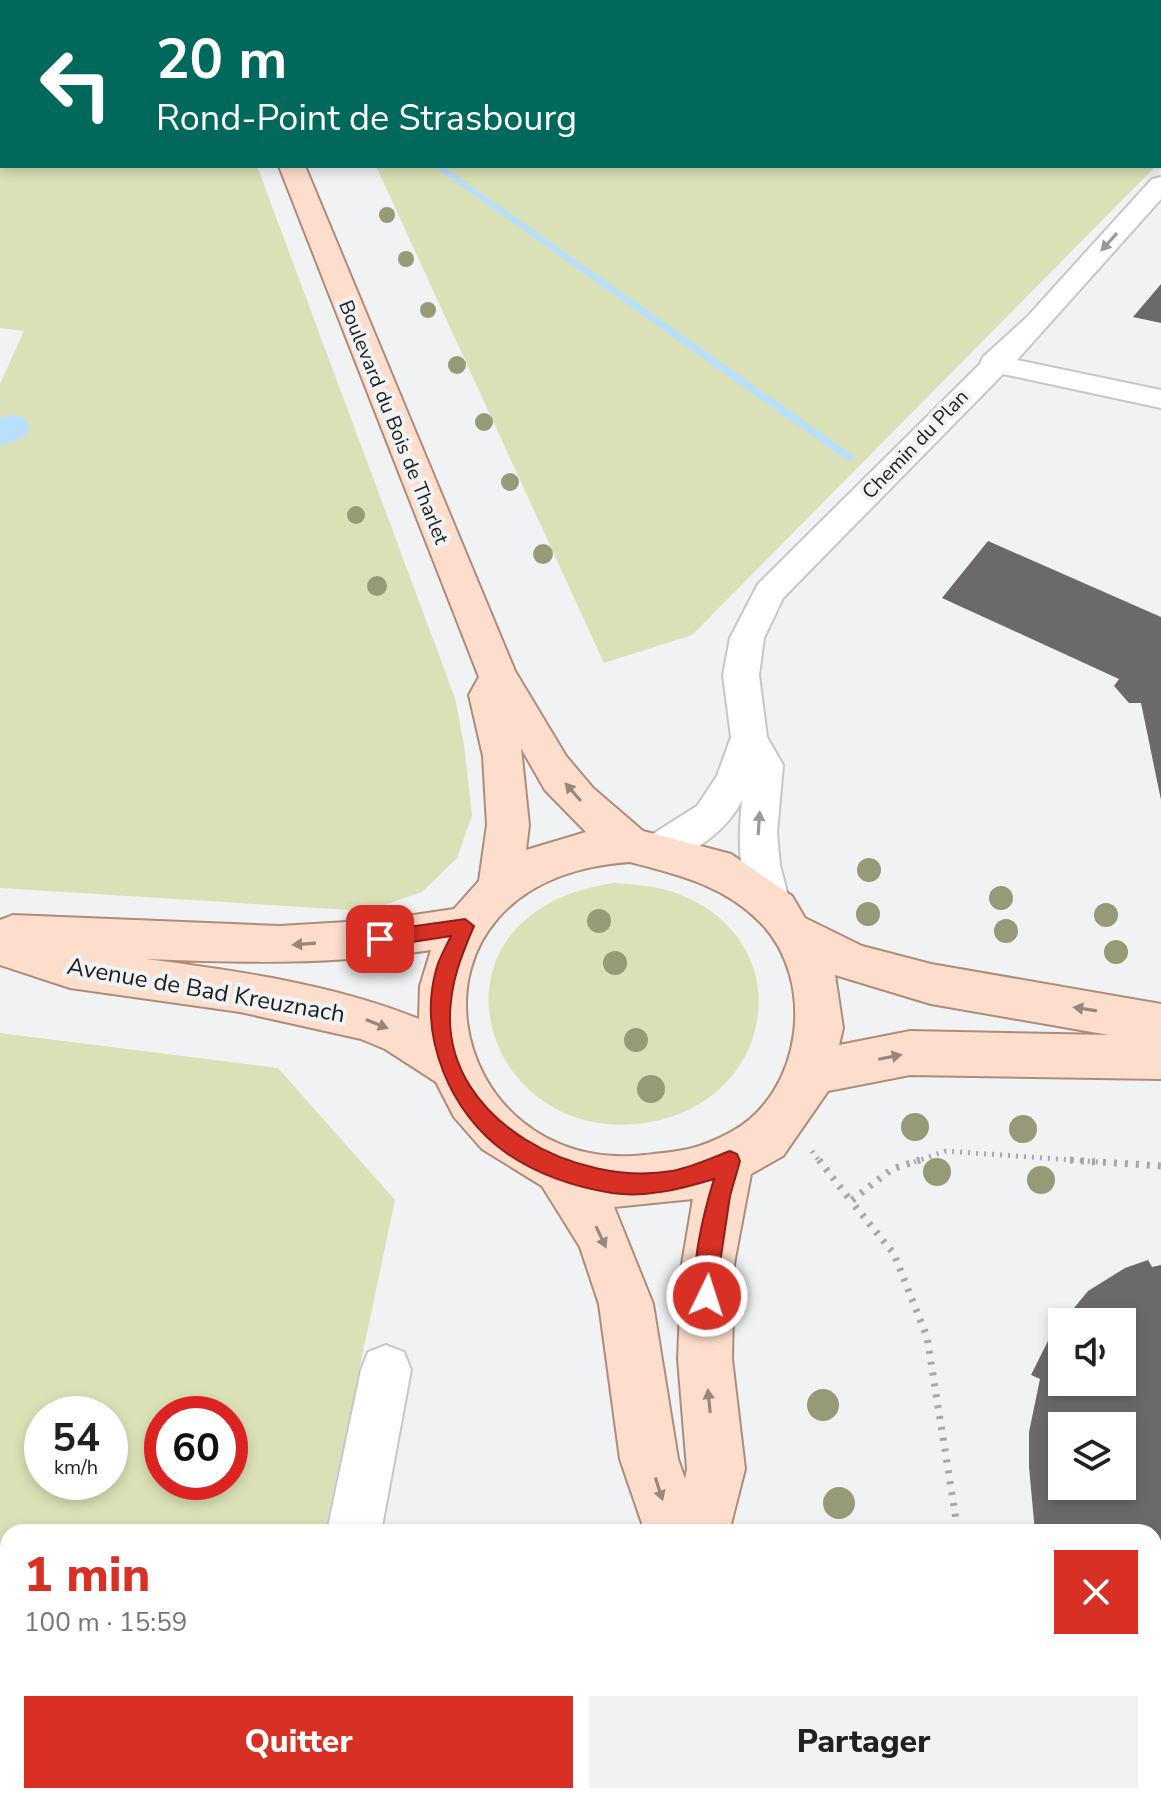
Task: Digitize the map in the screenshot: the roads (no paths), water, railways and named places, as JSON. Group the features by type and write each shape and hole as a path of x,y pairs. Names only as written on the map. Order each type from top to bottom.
{"main road":[{"name":"Boulevard du Bois de Tharlet","path":"293,168 498,677 519,701 553,769 587,808 646,846"},
{"name":"Boulevard du Bois de Tharlet","path":"498,677 489,695 503,756 508,825 500,889"},
{"path":"783,917 817,977 822,1024 813,1072 788,1115 757,1146 717,1169 671,1181 615,1183 561,1171 512,1145 474,1109 450,1065 440,1017 446,969 465,926 500,889 538,864 569,852 646,846 714,863 783,917 826,953 874,971 1161,1025"},
{"name":"Avenue de Bad Kreuznach","path":"0,933 280,945 380,939 465,926"},
{"name":"Avenue de Bad Kreuznach","path":"0,946 70,968 240,992 364,1019 402,1034 450,1065"},
{"path":"813,1072 910,1053 1161,1057"},
{"path":"702,1524 716,1469 705,1359 708,1264 719,1196 730,1161"},
{"path":"561,1171 601,1234 626,1304 649,1459 671,1524"}],"street":[{"name":"Chemin du Plan","path":"783,917 760,865 758,833 764,765 749,737 741,675 747,638 770,592 993,363 1037,323 1161,184"},
{"path":"993,363 1161,399"},
{"name":"Chemin du Plan","path":"646,846 694,833 716,814 735,780 749,737"},
{"path":"356,1524 386,1370"}],"water":[{"path":"13,414 26,419 29,431 19,440 0,445 0,418"}],"waterway":[{"path":"440,168 850,458"}]}
